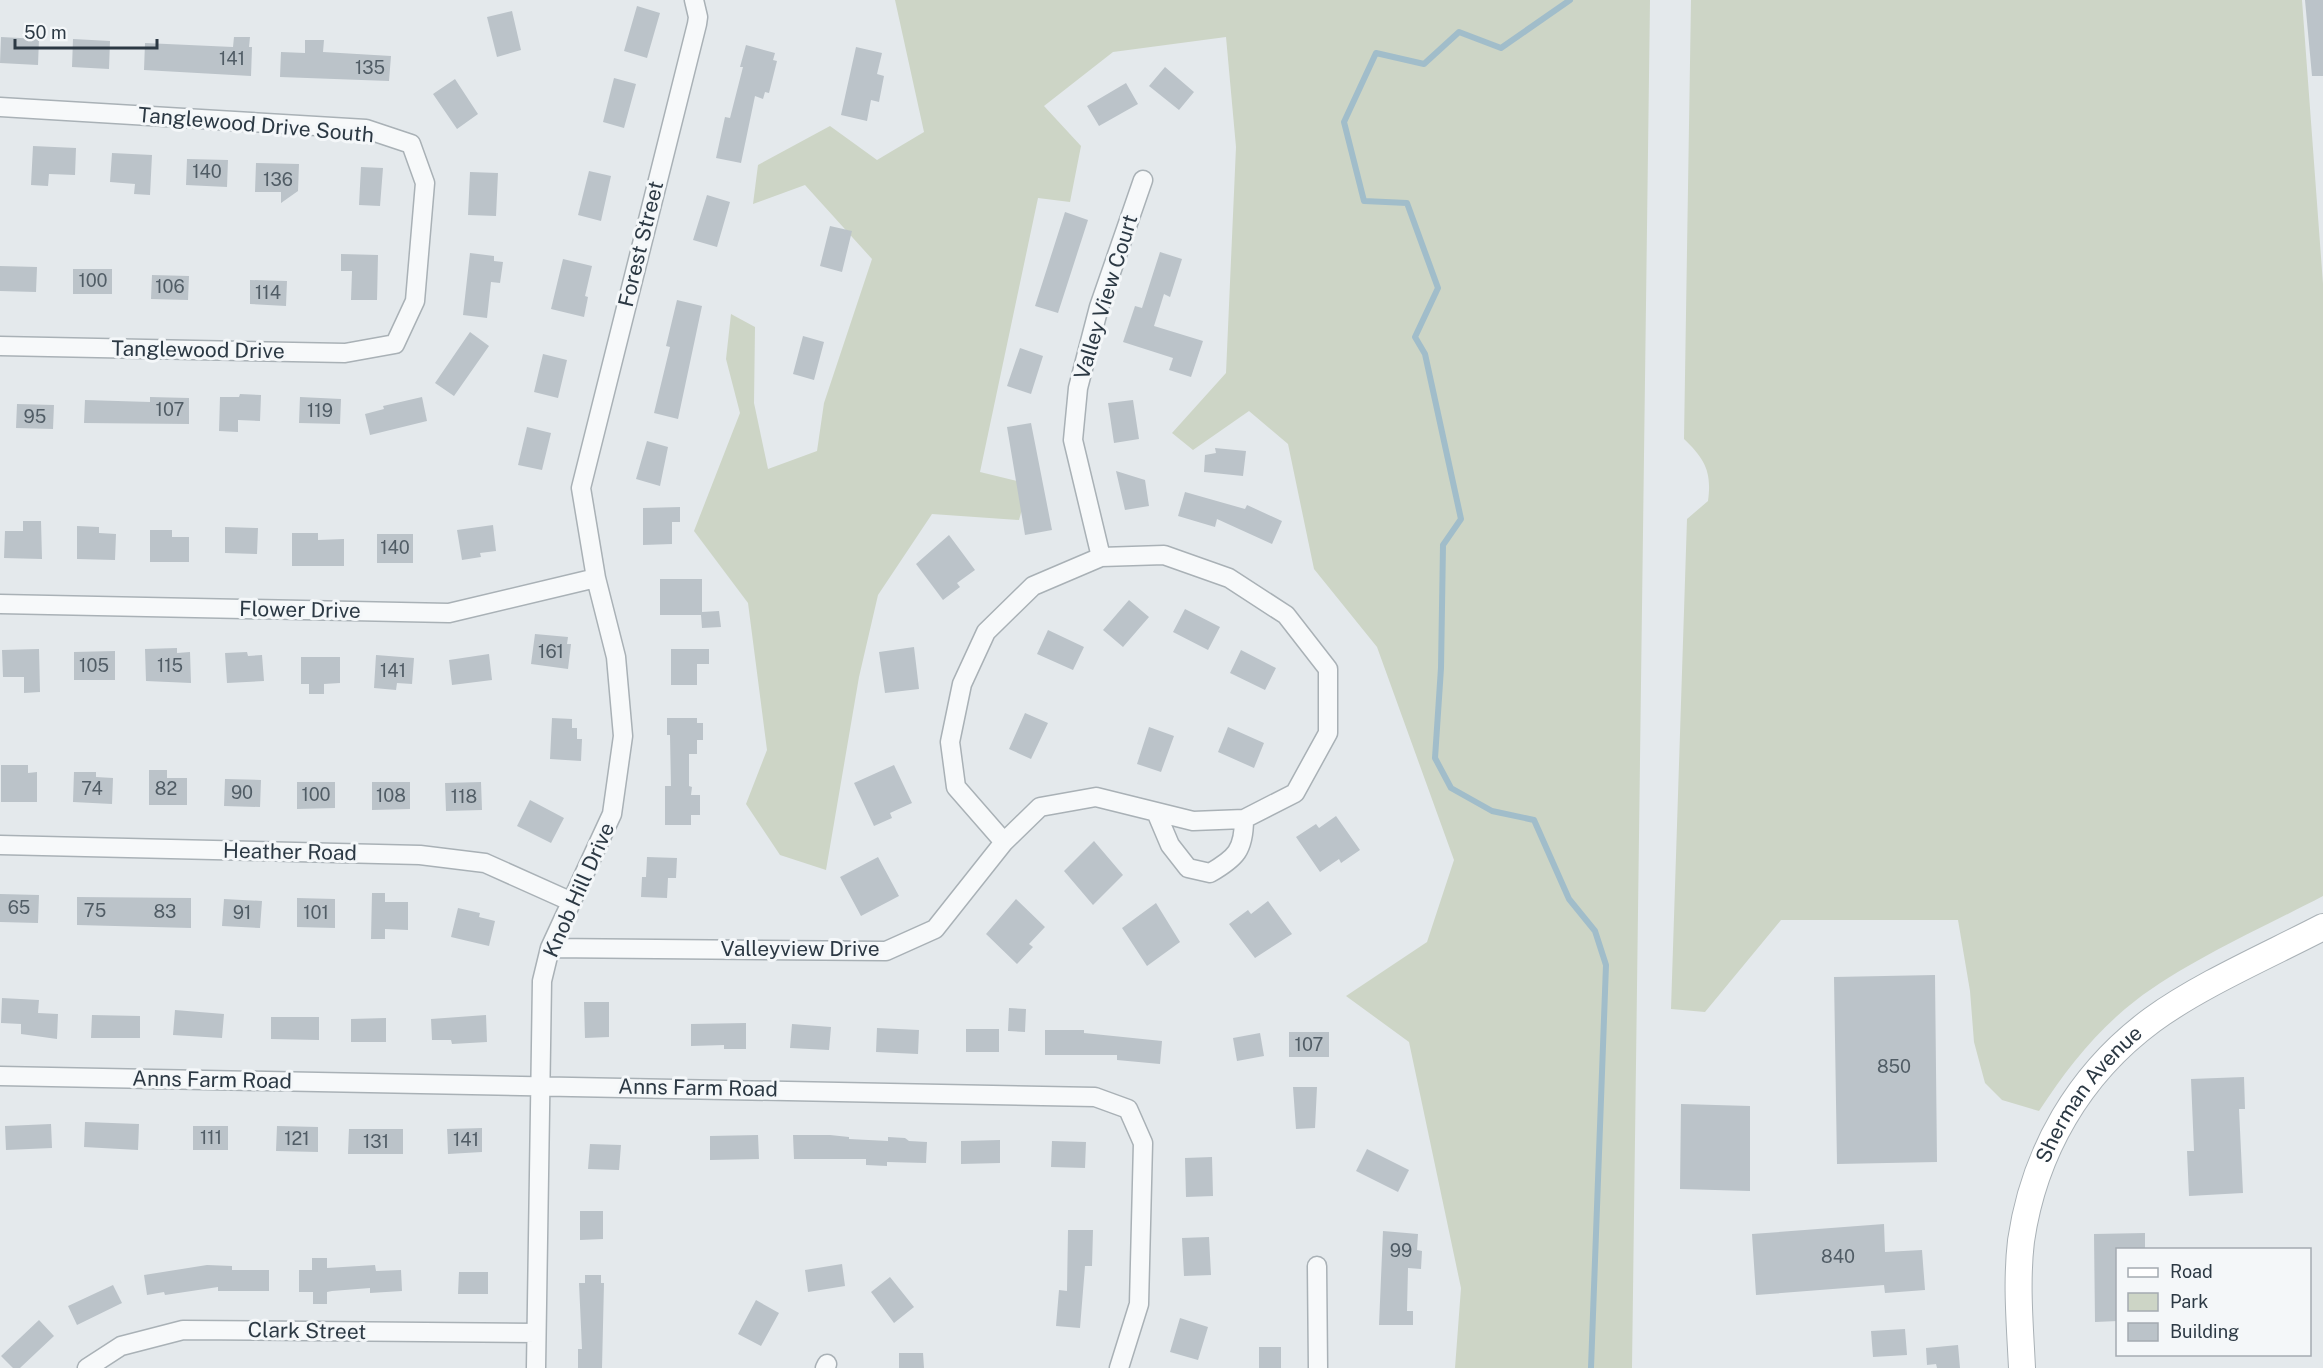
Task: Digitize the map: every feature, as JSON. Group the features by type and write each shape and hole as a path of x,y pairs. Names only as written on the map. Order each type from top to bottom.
{"main road":[{"name":"Sherman Avenue","path":"2022,1368 2019,1298 2021,1242 2043,1156 2074,1101 2121,1045 2153,1019 2323,927"}],"street":[{"name":"Forest Street","path":"581,488 697,24 698,17 694,0"},
{"name":"Tanglewood Drive South","path":"0,107 366,129 411,144 425,183 415,301 395,344"},
{"name":"Valley View Court","path":"1101,556 1073,441 1078,388 1099,307 1143,180"},
{"name":"Tanglewood Drive","path":"0,346 345,353 395,344"},
{"name":"Knob Hill Drive","path":"536,1368 542,981 549,948 612,814 623,736 616,657 596,578 581,488"},
{"name":"Valleyview Drive","path":"549,948 886,951 935,929 1004,842 1040,807 1096,797 1193,821 1244,819 1295,793 1328,733 1328,669 1286,615 1229,578 1164,555 1101,556 1033,586 986,632 962,684 950,741 956,788 1004,842"},
{"name":"Flower Drive","path":"0,604 449,613 596,578"},
{"path":"1156,812 1170,845 1188,868 1210,873 1230,861 1244,842 1244,819"},
{"name":"Heather Road","path":"0,844 420,855 485,863 572,902"},
{"name":"Anns Farm Road","path":"0,1076 1095,1097 1128,1109 1143,1143 1139,1304 1119,1368"},
{"path":"1317,1266 1318,1368"},
{"name":"Clark Street","path":"87,1368 121,1346 183,1330 536,1333"}],"green space":[{"path":"895,0 1650,0 1632,1368 1455,1368 1461,1288 1409,1042 1346,996 1427,942 1454,860 1377,647 1314,569 1288,444 1249,411 1193,450 1172,433 1226,373 1236,147 1226,37 1113,52 1044,106 1081,146 1070,202 1038,198 980,472 1029,484 1019,520 932,514 878,595 859,677 826,870 780,855 746,804 767,750 748,603 694,531 740,413 726,359 731,314 755,327 754,403 768,469 817,451 824,403 872,259 805,185 753,204 758,165 830,126 877,160 924,132"},
{"path":"1691,0 2302,0 2323,284 2323,896 2202,958 2135,1001 2082,1052 2039,1111 2002,1100 1985,1083 1974,1042 1970,991 1958,920 1781,920 1705,1012 1671,1009 1687,519 1708,501 1709,491 1708,474 1702,460 1684,439"}],"building":[{"path":"2305,0 2323,0 2323,76 2312,76"},
{"path":"637,6 660,13 647,58 624,51"},
{"path":"512,11 521,50 497,57 487,17"},
{"path":"1,37 39,39 38,65 0,63"},
{"path":"234,37 250,37 251,76 144,70 145,43 233,47"},
{"path":"73,39 110,41 109,69 72,67"},
{"path":"305,40 324,40 323,52 391,56 389,81 280,77 281,52 305,53"},
{"path":"746,45 775,53 773,60 777,61 769,93 765,92 763,99 755,96 741,163 716,158 725,117 730,118"},
{"path":"856,47 882,53 877,74 884,76 879,102 871,100 867,121 841,115"},
{"path":"1165,67 1194,92 1179,110 1149,86"},
{"path":"614,78 636,84 624,128 603,122"},
{"path":"455,79 478,114 457,129 433,94"},
{"path":"1126,83 1138,104 1099,126 1087,106"},
{"path":"33,146 76,148 75,175 49,174 48,186 31,185"},
{"path":"112,153 152,155 150,195 134,194 135,184 110,182"},
{"path":"187,159 228,160 227,187 186,185"},
{"path":"256,163 299,164 298,191 281,203 281,192 255,192"},
{"path":"361,167 383,168 380,206 359,205"},
{"path":"589,171 611,176 601,221 578,215"},
{"path":"470,172 498,173 496,216 468,215"},
{"path":"707,195 730,202 717,247 693,240"},
{"path":"1065,212 1088,220 1058,313 1035,306"},
{"path":"830,226 852,231 842,272 820,266"},
{"path":"1160,252 1182,259 1170,297 1164,294 1154,326 1203,341 1191,377 1169,370 1173,358 1123,342 1135,306 1142,308"},
{"path":"470,253 494,256 494,261 503,262 500,283 491,282 487,318 463,315"},
{"path":"341,254 378,255 377,300 351,300 352,271 341,271"},
{"path":"563,259 592,266 585,296 588,297 584,317 551,309"},
{"path":"0,266 37,267 36,292 0,291"},
{"path":"73,269 112,269 112,294 73,294"},
{"path":"152,275 189,276 188,300 151,299"},
{"path":"250,280 287,281 286,306 250,304"},
{"path":"677,300 702,306 678,419 654,413 670,347 666,346"},
{"path":"470,332 489,346 454,396 435,383"},
{"path":"803,336 824,342 814,380 793,374"},
{"path":"1020,348 1043,356 1031,394 1007,386"},
{"path":"543,354 567,360 558,398 534,392"},
{"path":"240,394 261,395 260,421 238,420 238,432 219,431 220,397 239,397"},
{"path":"150,397 189,398 189,424 84,423 85,400 150,402"},
{"path":"300,397 341,399 340,424 299,423"},
{"path":"422,397 427,421 370,435 365,414 384,409 383,406"},
{"path":"1133,400 1139,439 1114,443 1108,403"},
{"path":"17,404 54,405 53,429 16,428"},
{"path":"1031,423 1052,530 1025,535 1007,427"},
{"path":"527,427 551,433 542,470 518,465"},
{"path":"647,441 668,447 660,486 636,479"},
{"path":"1215,448 1246,451 1243,476 1204,472 1205,455 1216,453"},
{"path":"1116,471 1145,480 1149,506 1125,510"},
{"path":"1185,492 1245,509 1247,505 1282,521 1272,544 1217,519 1215,527 1178,516"},
{"path":"680,507 680,522 672,522 672,544 643,545 643,508"},
{"path":"23,521 41,521 42,559 4,558 5,531 23,531"},
{"path":"493,525 496,551 480,553 481,557 462,560 457,530"},
{"path":"77,526 99,527 99,533 116,534 115,560 77,559"},
{"path":"225,527 258,528 257,554 225,553"},
{"path":"150,530 172,530 172,537 189,537 189,562 150,562"},
{"path":"292,533 318,533 318,540 344,539 344,566 292,566"},
{"path":"377,534 413,534 413,563 377,563"},
{"path":"949,535 975,570 957,583 960,587 943,600 916,564"},
{"path":"660,579 702,579 702,612 719,611 721,627 702,628 701,615 660,615"},
{"path":"1129,600 1149,617 1123,647 1103,630"},
{"path":"1185,609 1220,627 1208,650 1173,632"},
{"path":"1048,630 1084,647 1073,670 1037,654"},
{"path":"535,634 568,637 567,644 571,644 568,669 531,664"},
{"path":"914,647 919,689 885,693 879,652"},
{"path":"177,648 177,653 190,652 191,683 146,681 145,649"},
{"path":"39,649 40,692 24,693 24,677 3,677 2,650"},
{"path":"671,649 709,649 709,664 697,664 697,685 671,685"},
{"path":"1241,650 1276,668 1265,690 1230,673"},
{"path":"115,651 115,680 74,680 74,652"},
{"path":"247,652 248,656 262,655 264,681 227,683 225,653"},
{"path":"489,654 492,680 452,685 449,660"},
{"path":"376,655 414,658 412,684 397,683 396,690 374,688"},
{"path":"301,657 340,657 340,683 324,684 324,694 309,694 309,684 301,684"},
{"path":"1025,713 1048,723 1031,759 1009,749"},
{"path":"552,718 572,719 572,728 577,728 577,739 582,739 581,761 550,759"},
{"path":"667,718 697,718 697,723 703,723 703,740 697,740 697,754 689,754 691,795 700,795 700,815 691,815 691,825 665,825 665,786 671,786 670,735 667,735"},
{"path":"1149,727 1174,736 1161,772 1137,764"},
{"path":"1228,727 1264,743 1254,768 1218,752"},
{"path":"1,765 28,765 28,773 37,772 37,802 1,802"},
{"path":"894,765 912,803 890,813 892,818 874,826 854,783"},
{"path":"149,770 167,770 167,778 187,778 187,805 149,805"},
{"path":"74,772 96,772 96,777 113,778 112,804 73,802"},
{"path":"225,779 261,780 260,807 224,806"},
{"path":"297,782 335,782 335,808 297,809"},
{"path":"372,782 410,782 410,809 372,810"},
{"path":"481,782 482,810 446,811 445,783"},
{"path":"530,800 564,818 551,843 517,826"},
{"path":"1336,816 1360,850 1341,863 1339,859 1320,872 1296,837 1316,824 1319,828"},
{"path":"1094,841 1123,875 1093,905 1064,871"},
{"path":"647,857 677,858 676,878 668,878 667,898 641,897 642,877 646,877"},
{"path":"878,857 899,896 861,916 840,877"},
{"path":"372,893 385,893 385,902 408,902 408,930 385,929 385,939 371,939"},
{"path":"0,894 39,895 38,923 0,922"},
{"path":"77,897 191,898 191,928 77,925"},
{"path":"297,898 335,899 335,928 297,927"},
{"path":"224,899 262,901 260,928 222,926"},
{"path":"1016,899 1045,927 1029,944 1033,947 1017,964 986,934"},
{"path":"1268,901 1292,934 1255,958 1229,924 1248,910 1251,914"},
{"path":"1156,903 1180,942 1147,966 1122,928"},
{"path":"458,908 480,913 479,917 495,921 489,946 451,937"},
{"path":"1935,975 1937,1162 1837,1164 1834,977"},
{"path":"2,998 39,1000 38,1013 58,1014 57,1039 21,1034 21,1024 1,1023"},
{"path":"584,1002 609,1002 609,1037 585,1038"},
{"path":"1009,1008 1026,1009 1025,1032 1008,1031"},
{"path":"175,1010 224,1014 222,1038 173,1035"},
{"path":"92,1015 140,1016 140,1038 91,1038"},
{"path":"486,1015 487,1042 452,1044 451,1040 432,1040 431,1019"},
{"path":"271,1017 319,1017 319,1040 271,1039"},
{"path":"386,1018 386,1042 351,1042 351,1019"},
{"path":"746,1023 746,1049 724,1049 724,1045 691,1046 691,1024"},
{"path":"792,1024 831,1027 829,1050 790,1048"},
{"path":"877,1028 919,1030 918,1054 876,1052"},
{"path":"966,1029 999,1029 999,1052 966,1052"},
{"path":"1045,1030 1084,1030 1084,1033 1162,1041 1160,1064 1117,1060 1117,1055 1045,1055"},
{"path":"1289,1032 1329,1032 1329,1057 1289,1057"},
{"path":"1260,1033 1264,1056 1237,1061 1233,1038"},
{"path":"2244,1077 2245,1109 2239,1109 2243,1193 2189,1196 2187,1151 2194,1151 2191,1079"},
{"path":"1293,1087 1317,1087 1315,1128 1296,1129"},
{"path":"1681,1104 1750,1106 1750,1191 1680,1189"},
{"path":"85,1122 139,1124 138,1150 84,1147"},
{"path":"51,1124 52,1148 6,1150 5,1126"},
{"path":"193,1126 228,1126 228,1150 193,1150"},
{"path":"277,1126 318,1127 318,1152 276,1151"},
{"path":"482,1128 482,1152 448,1154 447,1129"},
{"path":"349,1129 403,1129 403,1154 348,1154"},
{"path":"758,1135 759,1159 710,1160 710,1136"},
{"path":"793,1135 830,1135 849,1137 849,1139 888,1141 888,1137 927,1142 926,1163 887,1162 887,1166 866,1165 866,1159 794,1159"},
{"path":"1000,1140 1000,1163 961,1164 961,1141"},
{"path":"1052,1141 1086,1142 1085,1168 1051,1167"},
{"path":"590,1144 621,1145 619,1170 588,1169"},
{"path":"1367,1149 1409,1170 1398,1192 1356,1171"},
{"path":"1212,1157 1213,1196 1186,1197 1185,1158"},
{"path":"580,1211 603,1211 603,1239 580,1240"},
{"path":"1884,1224 1885,1252 1922,1250 1925,1290 1885,1293 1884,1285 1756,1295 1752,1234"},
{"path":"1068,1230 1093,1230 1092,1266 1085,1266 1080,1328 1056,1326 1059,1290 1067,1291"},
{"path":"1383,1231 1418,1234 1417,1250 1422,1251 1421,1269 1408,1268 1407,1311 1413,1311 1413,1325 1379,1325"},
{"path":"2145,1233 2145,1248 2116,1248 2116,1321 2095,1322 2094,1234"},
{"path":"1209,1237 1211,1275 1184,1276 1182,1238"},
{"path":"312,1258 327,1258 327,1268 375,1265 376,1271 401,1270 402,1291 370,1293 370,1288 332,1291 327,1292 327,1304 313,1304 313,1292 299,1292 299,1270 312,1270"},
{"path":"842,1264 845,1286 808,1292 805,1270"},
{"path":"207,1265 232,1266 232,1270 269,1270 269,1291 218,1291 218,1287 165,1295 164,1292 147,1295 144,1275"},
{"path":"459,1272 488,1272 488,1294 458,1294"},
{"path":"585,1275 601,1275 601,1283 604,1283 602,1368 578,1368 578,1349 582,1349 579,1283 585,1283"},
{"path":"890,1277 914,1307 894,1323 871,1292"},
{"path":"113,1285 122,1303 77,1325 68,1306"},
{"path":"756,1300 779,1313 761,1346 738,1334"},
{"path":"1180,1318 1208,1327 1198,1360 1170,1352"},
{"path":"39,1320 54,1336 20,1368 13,1368 1,1356"},
{"path":"1905,1329 1907,1355 1873,1357 1871,1331"},
{"path":"1958,1345 1960,1368 1937,1368 1936,1364 1927,1365 1926,1348"},
{"path":"1259,1347 1281,1347 1281,1368 1259,1368"},
{"path":"899,1353 923,1353 924,1368 899,1368"}],"waterway":[{"path":"1570,0 1501,48 1459,32 1424,64 1376,53 1344,122 1364,201 1407,203 1438,288 1415,337 1425,354 1461,519 1443,545 1441,668 1435,758 1451,788 1492,811 1534,820 1569,899 1595,931 1606,965 1591,1368"}]}
